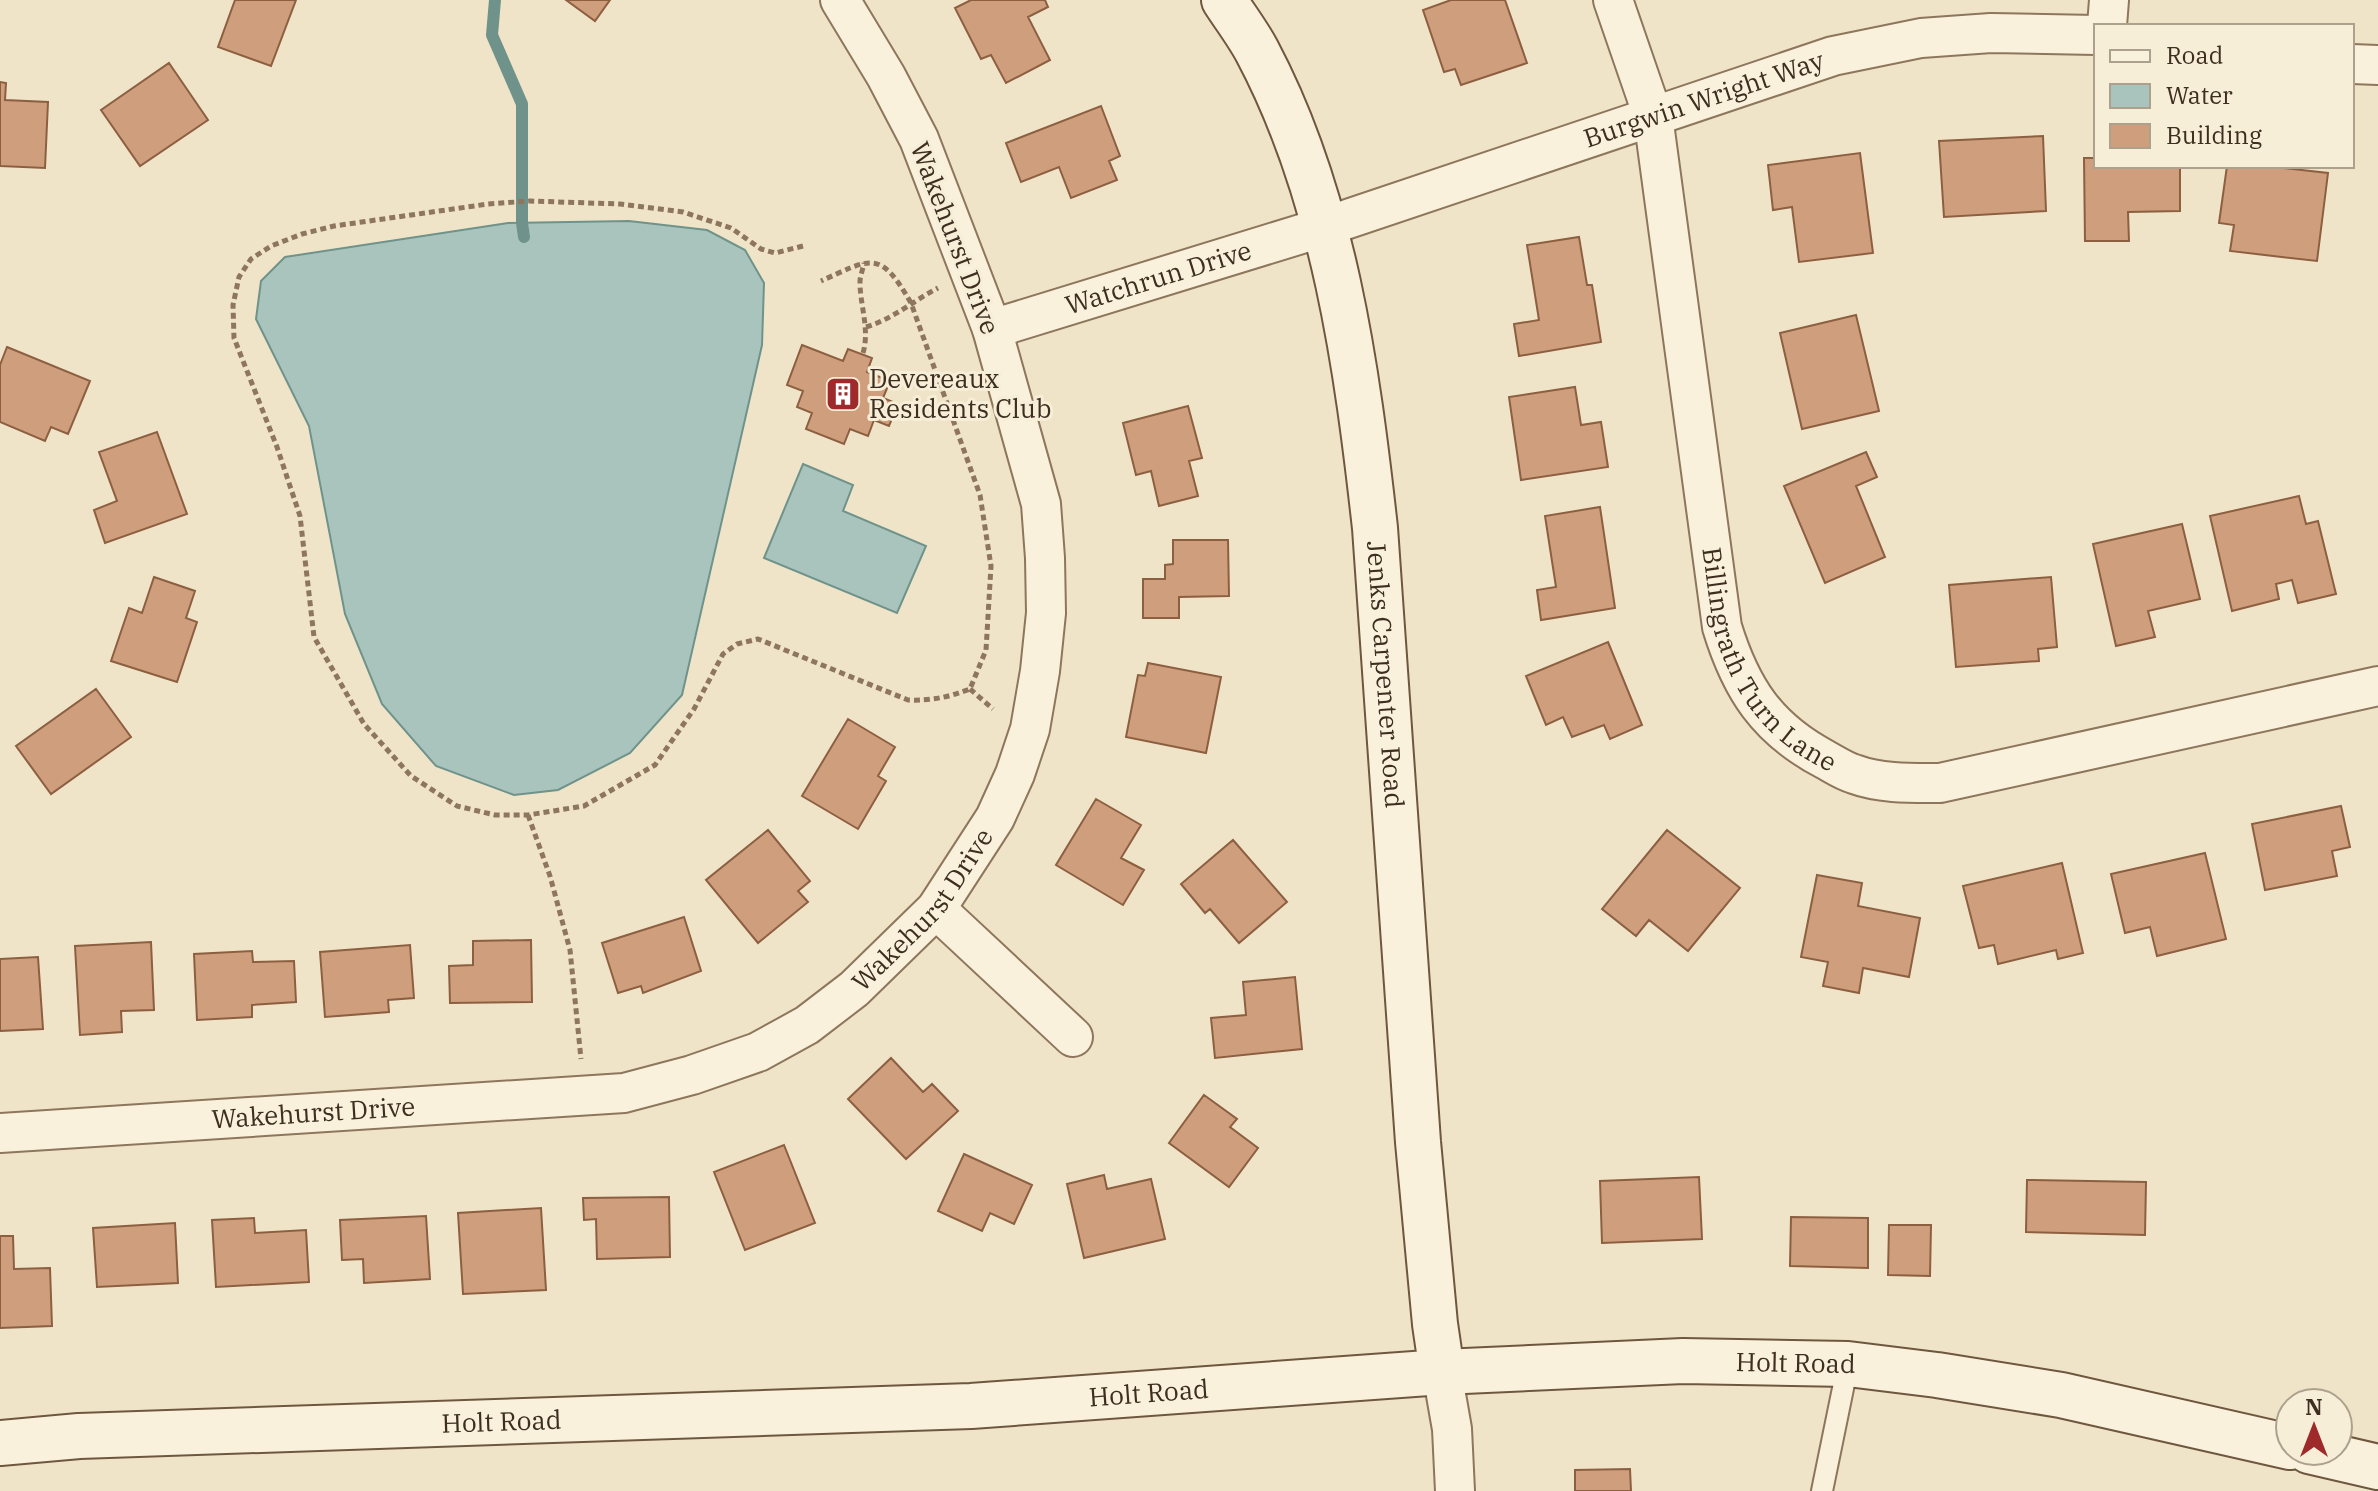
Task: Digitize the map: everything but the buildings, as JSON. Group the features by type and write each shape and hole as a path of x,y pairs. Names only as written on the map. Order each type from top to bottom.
{"street":[{"name":"Wakehurst Drive","path":"0,1133 624,1093 692,1075 758,1052 807,1025 854,989 936,909 995,818 1015,774 1030,729 1046,613 1041,504 992,329 919,139 886,76 840,0"},
{"name":"Jenks Carpenter Road","path":"1224,0 1257,51 1285,112 1324,227 1349,331 1375,528 1418,1142 1442,1372"},
{"name":"Billingrath Turn Lane","path":"1613,0 1653,116 1722,627 1744,684 1757,705 1782,730 1809,751 1854,775 1897,783 1940,783 2378,686"},
{"path":"2107,24 2109,0"},
{"name":"Burgwin Wright Way","path":"1324,227 1833,56 1921,38 1991,33 2094,35"},
{"path":"2354,64 2378,65"},
{"name":"Watchrun Drive","path":"992,329 1324,227"},
{"path":"936,909 1073,1037"},
{"name":"Holt Road","path":"0,1443 79,1436 971,1406 1442,1372 1683,1361 1848,1364 1937,1375 2061,1395 2274,1443"},
{"path":"1442,1372 1452,1429 1455,1491"},
{"path":"2354,1461 2378,1467"}],"lane":[{"path":"1822,1491 1848,1364"}],"path":[{"path":"803,246 775,253 761,249 731,228 683,212 620,204 530,201 442,209 334,226 271,246 251,259 239,277 233,305 234,338 277,447 300,516 314,637 364,724 411,776 457,806 495,815 528,815 584,806 655,765 694,709 723,654 737,644 758,639 908,700 929,701 970,689 986,650 991,566 980,495 911,303 897,278 885,266 864,262 821,281"},
{"path":"863,353 866,327 860,282 864,262"},
{"path":"866,327 884,322 947,283"},
{"path":"528,815 550,876 570,950 585,1097"}],"water":[{"path":"629,221 707,230 745,250 764,283 762,345 682,695 630,753 558,790 514,795 436,766 382,704 345,614 309,426 256,319 261,281 285,257 508,223"},
{"path":"803,464 853,485 843,511 926,546 897,613 764,558"}],"waterway":[{"path":"495,0 492,35 522,104 524,237"}],"place":[{"name":"Devereaux Residents Club","path":"843,394"}]}
